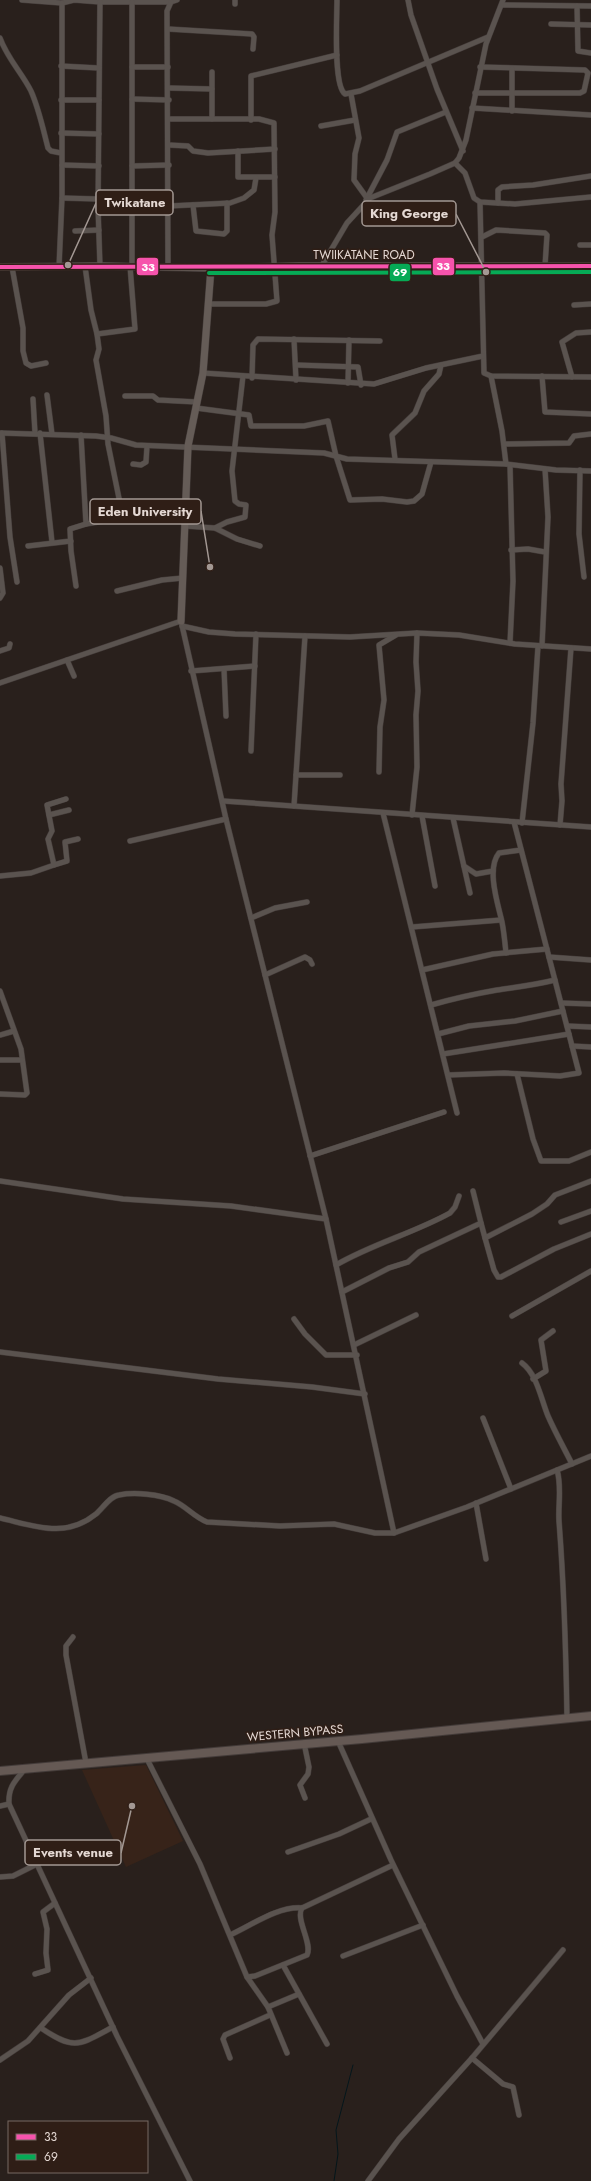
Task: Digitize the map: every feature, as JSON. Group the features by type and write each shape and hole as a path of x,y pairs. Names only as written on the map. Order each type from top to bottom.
{"main road":[{"name":"WESTERN BYPASS","path":"0,1771 338,1741 591,1716"}],"street":[{"path":"22,0 62,3 74,0 97,2 171,2 177,0"},
{"path":"337,0 337,55 340,88 343,93 351,94 488,37"},
{"path":"408,0 410,15 427,62 463,152"},
{"path":"97,2 99,68 98,199 100,266"},
{"path":"97,334 135,329 131,266 132,2"},
{"path":"168,267 169,119 167,11 171,2"},
{"path":"366,200 455,163 463,152 480,67 488,37 503,2 591,6"},
{"path":"59,267 62,198 62,3"},
{"path":"577,6 578,51 591,53"},
{"path":"551,24 591,26"},
{"path":"168,29 252,34 254,37 253,49"},
{"path":"0,39 5,51 33,97 48,148 51,151 61,153"},
{"path":"252,120 252,76 337,55"},
{"path":"61,66 99,68"},
{"path":"132,67 168,67"},
{"path":"476,93 512,94 582,92 586,86 588,73 583,70 480,67"},
{"path":"512,69 512,111"},
{"path":"212,72 212,119"},
{"path":"168,88 212,88"},
{"path":"351,94 359,140 355,154 354,180 366,200"},
{"path":"61,100 99,100"},
{"path":"132,100 168,100"},
{"path":"472,108 591,114"},
{"path":"321,267 341,231 366,200 387,160 397,132 446,112"},
{"path":"169,119 252,120 274,122 275,212 272,235 278,299 276,302 266,304 208,304"},
{"path":"321,126 355,120"},
{"path":"61,133 99,134"},
{"path":"169,145 188,146 193,151 206,153 275,149"},
{"path":"238,151 238,177 275,177"},
{"path":"455,163 465,173 474,198 480,202 523,203 591,197"},
{"path":"62,165 99,166"},
{"path":"132,166 169,165"},
{"path":"498,203 498,190 502,187 533,185 591,176"},
{"path":"169,206 227,203 244,198 252,192 255,187 256,178"},
{"path":"62,198 98,199"},
{"path":"132,198 169,198"},
{"path":"480,202 484,373 491,376 591,377"},
{"path":"193,205 196,231 224,234 227,232 227,203"},
{"path":"75,231 99,230"},
{"path":"482,237 496,230 545,233 547,235 545,266"},
{"path":"580,245 591,245"},
{"path":"85,266 91,310 99,348 96,360 118,503 123,518"},
{"name":"TWIIKATANE ROAD","path":"0,267 131,266 210,268 274,266 591,266"},
{"path":"12,267 22,325 23,351 26,363 31,366 46,363"},
{"path":"210,268 203,373 188,446 181,624 226,819 326,1219 357,1355 394,1533"},
{"path":"574,305 591,304"},
{"path":"572,377 562,342 576,333 591,332"},
{"path":"252,378 251,354 254,341 261,339 380,341"},
{"path":"294,339 296,380"},
{"path":"348,383 349,340"},
{"path":"203,373 252,378 361,384 384,382 441,365 484,356"},
{"path":"296,365 359,367 361,384"},
{"path":"395,459 392,435 415,414 424,390 439,374 441,365"},
{"path":"215,528 227,522 245,517 246,514 246,505 239,504 235,501 232,471 243,376"},
{"path":"491,376 508,464 513,581 510,643"},
{"path":"542,376 545,412 591,414"},
{"path":"47,395 52,434"},
{"path":"125,396 153,396 158,400 197,405 250,415 251,426 304,426 328,421 336,456 348,496 351,500 382,499 407,502 414,501 422,494 431,462"},
{"path":"33,399 52,542"},
{"path":"17,582 10,537 1,433 81,435 108,438 130,444 147,446 188,446 324,453 352,459 395,459 431,462 508,464 591,471"},
{"path":"504,444 569,443 574,436 591,434"},
{"path":"81,435 86,524"},
{"path":"133,464 141,465 146,462 147,446"},
{"path":"522,822 533,723 545,586 545,552 548,517 545,468"},
{"path":"580,470 579,532 584,577"},
{"path":"76,586 71,528 123,518 146,518 174,506 186,506"},
{"path":"186,526 215,528 237,539 260,546"},
{"path":"28,546 52,542 71,541"},
{"path":"511,550 528,549 545,552"},
{"path":"0,568 3,593 0,598"},
{"path":"117,591 162,580 183,578"},
{"path":"0,683 181,624 208,632 350,637 417,633 471,636 510,643 591,649"},
{"path":"412,815 417,767 417,633"},
{"path":"251,751 256,634"},
{"path":"379,772 380,728 384,708 380,645 397,634"},
{"path":"294,806 305,636"},
{"path":"0,652 9,648 10,644"},
{"path":"560,825 563,753 571,648"},
{"path":"67,660 74,676"},
{"path":"191,671 255,666"},
{"path":"224,669 226,716"},
{"path":"296,776 340,775"},
{"path":"54,866 48,839 52,831 47,805 66,798"},
{"path":"223,802 591,827"},
{"path":"49,815 69,810"},
{"path":"383,813 457,1113"},
{"path":"422,816 436,886"},
{"path":"453,818 470,893"},
{"path":"130,841 226,819"},
{"path":"448,1074 517,1074 560,1076 578,1074 514,822"},
{"path":"0,876 31,873 54,866 67,860 65,842 78,839"},
{"path":"506,953 502,920 496,901 494,871 499,853 521,850"},
{"path":"464,866 476,874 494,871"},
{"path":"251,918 275,908 307,902"},
{"path":"412,927 502,920"},
{"path":"422,970 506,953 547,949"},
{"path":"549,957 591,960"},
{"path":"265,975 303,958 308,958 312,964"},
{"path":"430,1005 458,998 498,990 531,986 555,980"},
{"path":"0,990 21,1049 26,1094 0,1094"},
{"path":"561,1003 591,1004"},
{"path":"438,1034 469,1026 514,1021 563,1011"},
{"path":"567,1026 591,1027"},
{"path":"0,1035 14,1031"},
{"path":"443,1054 569,1034"},
{"path":"572,1046 591,1047"},
{"path":"0,1060 22,1060"},
{"path":"517,1074 533,1139 541,1161 569,1161 591,1152"},
{"path":"310,1156 444,1112"},
{"path":"0,1181 123,1199 231,1206 326,1219"},
{"path":"485,1238 532,1214 547,1204 555,1195 591,1181"},
{"path":"473,1191 494,1270 498,1277 501,1277 554,1250 591,1234"},
{"path":"336,1265 356,1254 447,1214 455,1207 459,1196"},
{"path":"561,1222 591,1211"},
{"path":"342,1292 394,1266 406,1263 419,1252 481,1223"},
{"path":"512,1316 591,1271"},
{"path":"354,1345 416,1315"},
{"path":"294,1319 305,1334 326,1355 357,1355"},
{"path":"533,1379 546,1372 541,1340 553,1331"},
{"path":"0,1352 218,1379 312,1387 365,1394"},
{"path":"522,1363 528,1368 548,1417 572,1464"},
{"path":"483,1418 511,1488"},
{"path":"0,1518 51,1530 68,1528 89,1520 113,1497 129,1495 159,1497 173,1500 196,1518 207,1522 280,1526 327,1524 375,1533 394,1533 476,1503 591,1456"},
{"path":"557,1470 560,1481 558,1513 566,1652 567,1718"},
{"path":"476,1503 486,1559"},
{"path":"73,1637 66,1646 66,1655 86,1763"},
{"path":"338,1741 371,1819 393,1865 457,1996 483,2044"},
{"path":"304,1744 309,1767 308,1774 300,1786 305,1798"},
{"path":"146,1757 200,1864 247,1978 268,2007 270,2015 287,2053"},
{"path":"26,1769 11,1784 8,1793 9,1804 113,2027 190,2181"},
{"path":"0,1806 9,1804"},
{"path":"288,1852 339,1834 371,1819"},
{"path":"0,1877 13,1876 37,1864"},
{"path":"230,1934 277,1913 294,1907 302,1908 393,1865"},
{"path":"35,1974 48,1970 46,1953 47,1929 43,1912 55,1903"},
{"path":"247,1978 305,1956 308,1952 300,1913 302,1908"},
{"path":"343,1956 423,1925"},
{"path":"368,2181 399,2139 472,2058 562,1950"},
{"path":"283,1964 327,2044"},
{"path":"0,2060 28,2041 69,1995 91,1978"},
{"path":"268,2007 299,1994"},
{"path":"230,2058 223,2039 225,2035 270,2015"},
{"path":"41,2028 64,2043 76,2044 113,2027"},
{"path":"472,2058 503,2084 513,2087 519,2115"}],"shaded area":[{"path":"146,1765 183,1841 126,1867 82,1770"}],"waterway":[{"path":"334,2181 338,2154 336,2130 353,2065"}],"transit line":[{"name":"33","path":"0,267 591,266"},
{"name":"69","path":"209,273 591,272"}],"place":[{"name":"Twikatane","path":"68,265"},
{"name":"King George","path":"486,272"},
{"name":"Eden University","path":"210,567"},
{"name":"Events venue","path":"132,1806"}]}
